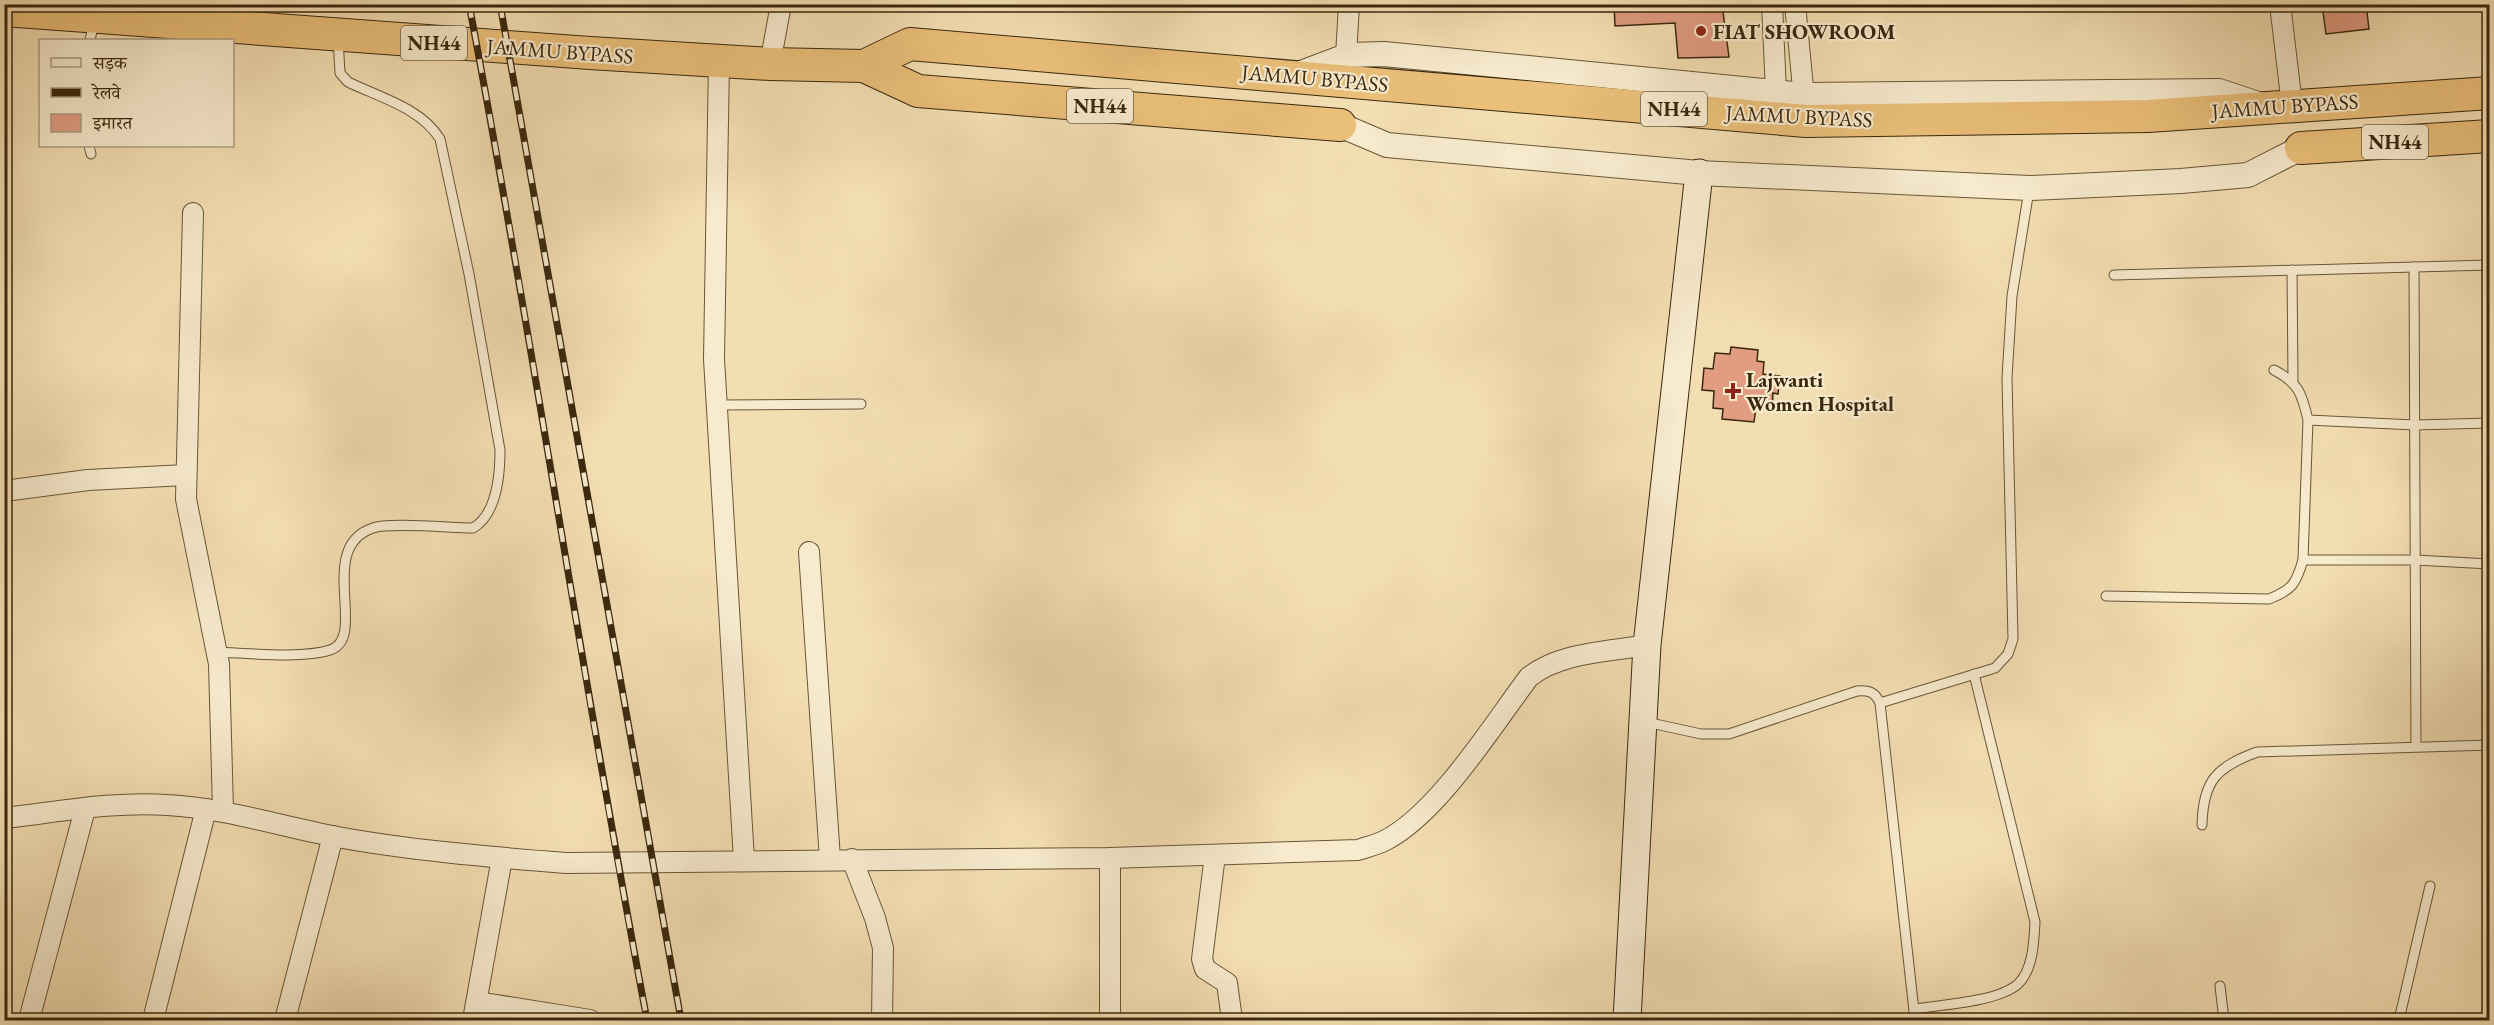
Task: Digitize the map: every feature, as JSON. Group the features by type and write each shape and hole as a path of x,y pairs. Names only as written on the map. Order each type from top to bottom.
{"highway":[{"name":"JAMMU BYPASS","path":"4,10 92,29 338,35 719,62 864,66 918,91 1340,125"},
{"name":"JAMMU BYPASS","path":"864,66 910,44 1292,76 1805,108 2053,119 2148,116 2490,93"},
{"name":"JAMMU BYPASS","path":"2301,148 2490,136"}],"main road":[{"path":"1627,1020 1647,645 1699,173"}],"street":[{"path":"770,64 781,4"},
{"path":"1346,56 1348,4"},
{"path":"1772,4 1776,92"},
{"path":"1795,4 1805,108"},
{"path":"2279,106 2280,4"},
{"path":"1292,76 1346,56 1384,54 1776,92 1805,108"},
{"path":"719,62 714,358 744,860"},
{"path":"1340,125 1387,145 1699,173 2030,188 2181,181 2248,175 2301,148"},
{"path":"153,1020 214,810 216,652 188,520 186,474 193,213"},
{"path":"12,490 88,480 186,474"},
{"path":"809,552 830,859"},
{"path":"4,818 147,804 214,810 333,836 502,858 566,863 1110,858 1358,850 1383,842 1401,831 1437,799 1529,677 1544,665 1572,657 1647,645"},
{"path":"29,1020 84,809"},
{"path":"285,1020 333,836"},
{"path":"1215,855 1202,959 1206,969 1227,982 1232,1020"},
{"path":"502,858 475,1011 590,1020"},
{"path":"1110,858 1110,1020"},
{"path":"852,860 884,948 882,1020"}],"lane":[{"path":"216,652 305,654 331,650 340,644 344,633 344,567 347,549 357,536 374,528 473,528 484,521 491,508 498,479 500,450 469,274 440,139 431,125 417,116 348,82 340,73 338,35"},
{"path":"1880,703 1995,668 2003,662 2013,639 2007,378 2012,296 2030,188"},
{"path":"2114,275 2490,265"},
{"path":"2414,267 2416,746"},
{"path":"2106,596 2269,599 2287,592 2298,578 2303,560 2308,420 2304,400 2293,380 2292,270"},
{"path":"2274,370 2293,380"},
{"path":"716,405 861,404"},
{"path":"2308,420 2415,424 2490,423"},
{"path":"2303,560 2415,560 2490,564"},
{"path":"1914,1009 1983,998 2006,991 2018,984 2028,969 2034,944 2035,922 1974,674"},
{"path":"1642,721 1701,734 1729,734 1857,691 1868,690 1876,695 1880,703 1915,1020"},
{"path":"2202,825 2203,803 2211,779 2232,762 2257,752 2490,745"},
{"path":"2399,1020 2430,886"},
{"path":"2220,986 2224,1020"}],"building":[{"name":"FIAT SHOWROOM","path":"1614,4 1722,4 1729,57 1678,58 1675,23 1615,26"},
{"path":"2322,4 2366,4 2369,29 2326,34"},
{"path":"1731,347 1758,350 1757,361 1764,362 1763,374 1780,376 1778,394 1773,393 1772,409 1756,408 1754,422 1722,419 1723,409 1713,408 1714,391 1702,390 1704,368 1713,369 1715,353 1730,354"}],"railway":[{"path":"469,4 647,1020"},
{"path":"500,4 681,1020"}],"place":[{"name":"FIAT SHOWROOM","path":"1701,31"},
{"name":"Lajwanti Women Hospital","path":"1733,391"}]}
